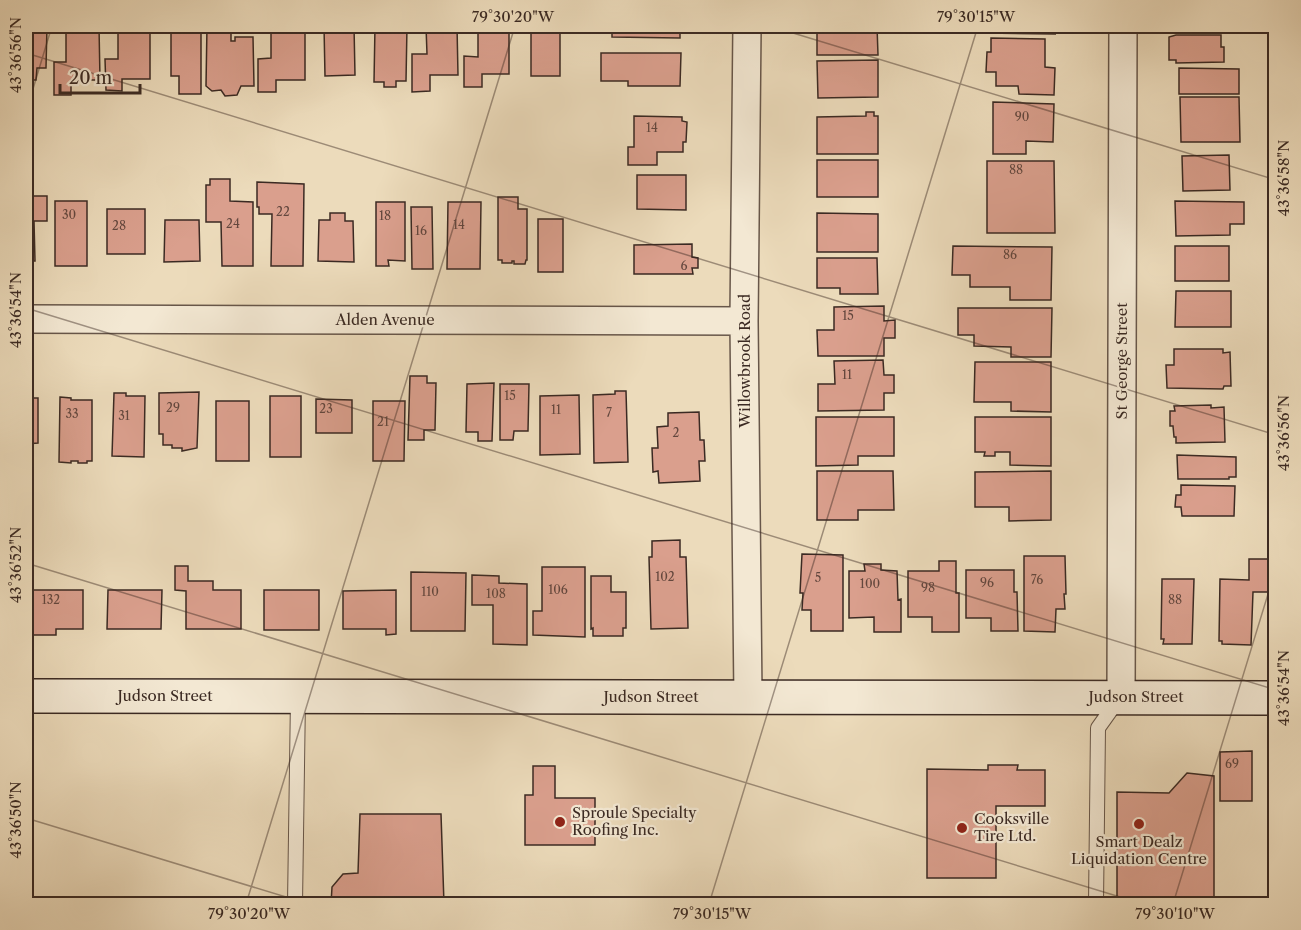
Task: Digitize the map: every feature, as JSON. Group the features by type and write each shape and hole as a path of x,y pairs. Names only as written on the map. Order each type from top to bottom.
{"street":[{"name":"Willowbrook Road","path":"747,26 744,321 748,697"},
{"name":"St George Street","path":"1121,697 1123,26"},
{"name":"Alden Avenue","path":"26,319 744,321"},
{"name":"Judson Street","path":"26,696 1275,698"}],"lane":[{"path":"295,904 298,696"},
{"path":"1096,904 1098,728 1121,697"}],"building":[{"path":"26,26 47,26 46,68 37,68 36,80 26,80"},
{"path":"66,26 99,26 100,80 71,80 71,95 54,95 54,62 66,62"},
{"path":"118,26 150,26 150,79 122,79 122,91 106,90 105,59 118,59"},
{"path":"171,26 201,26 201,94 179,94 179,76 171,76"},
{"path":"207,26 231,26 231,41 235,41 235,37 253,37 254,86 241,86 237,95 225,96 221,90 212,91 206,86"},
{"path":"271,26 305,26 305,80 276,80 276,92 258,92 258,59 271,58"},
{"path":"324,26 354,26 355,75 325,76"},
{"path":"375,26 407,26 406,81 396,81 396,87 384,87 384,82 374,82"},
{"path":"426,26 457,26 458,75 430,75 430,91 412,92 412,54 427,54"},
{"path":"478,26 509,26 509,74 482,74 482,87 464,87 464,56 478,57"},
{"path":"531,26 560,26 560,76 531,76"},
{"path":"612,26 680,26 680,38 612,37"},
{"path":"817,26 877,26 878,55 817,55"},
{"path":"984,26 1052,26 1053,33 1056,34 984,33"},
{"path":"1188,26 1245,26 1245,30 1189,31"},
{"path":"1221,35 1224,62 1176,63 1176,60 1169,60 1169,37"},
{"path":"991,38 1045,39 1045,67 1055,68 1054,95 1019,94 1018,86 996,86 996,72 986,72 987,52 991,52"},
{"path":"601,53 681,53 680,86 628,86 628,81 601,81"},
{"path":"878,60 878,97 818,98 817,61"},
{"path":"1179,68 1239,69 1239,94 1179,94"},
{"path":"1180,97 1239,97 1240,142 1181,142"},
{"path":"993,102 1054,104 1053,142 1026,141 1026,154 993,154"},
{"path":"866,112 874,112 874,116 878,116 878,154 817,154 817,117 866,116"},
{"path":"634,116 682,117 682,121 687,122 683,152 657,152 657,165 628,165 628,147 634,147"},
{"path":"1229,155 1230,190 1183,191 1182,156"},
{"path":"817,160 878,160 878,197 817,197"},
{"path":"987,161 1054,161 1055,233 987,233"},
{"path":"637,175 686,175 686,210 637,209"},
{"path":"210,179 230,179 230,201 253,202 253,266 222,266 221,222 206,222 206,185 210,185"},
{"path":"257,182 304,184 303,266 271,266 272,214 259,214"},
{"path":"32,196 47,196 47,221 34,221 35,261 26,261 26,201 32,201"},
{"path":"498,197 518,197 518,209 527,209 527,260 525,264 514,264 514,261 502,263 502,260 498,260"},
{"path":"55,201 87,201 87,266 55,266"},
{"path":"1175,201 1244,202 1244,224 1230,224 1230,235 1176,236"},
{"path":"376,202 405,202 405,261 388,260 389,266 376,266"},
{"path":"448,202 481,202 480,269 447,269"},
{"path":"411,207 432,207 433,269 412,269"},
{"path":"107,209 145,209 145,254 107,254"},
{"path":"330,213 345,213 345,221 353,221 354,262 318,261 319,220 330,220"},
{"path":"817,213 878,214 878,252 817,252"},
{"path":"538,219 563,219 563,272 538,272"},
{"path":"165,220 199,220 200,261 164,262"},
{"path":"692,244 692,257 698,258 698,268 692,268 693,274 634,274 634,245"},
{"path":"953,246 1052,247 1051,300 1010,300 1010,287 970,287 970,275 952,275"},
{"path":"1175,246 1229,246 1229,281 1175,281"},
{"path":"817,258 877,258 878,294 840,294 840,288 817,288"},
{"path":"1176,291 1231,291 1231,327 1175,327"},
{"path":"884,306 884,321 895,320 895,338 884,338 884,356 818,356 817,330 834,330 834,307"},
{"path":"958,308 1052,308 1051,357 1011,357 1011,347 974,346 974,335 958,335"},
{"path":"1174,349 1223,349 1223,353 1230,352 1231,386 1224,386 1223,389 1167,388 1166,365 1174,365"},
{"path":"883,360 884,375 894,375 894,393 884,393 884,410 818,411 818,384 835,384 834,361"},
{"path":"975,362 1051,362 1051,412 1011,411 1011,402 974,402"},
{"path":"410,376 427,376 427,383 436,383 435,430 424,430 424,440 408,440"},
{"path":"494,383 492,441 478,441 478,432 466,432 467,384"},
{"path":"500,384 529,384 528,431 514,431 513,440 500,440"},
{"path":"615,391 626,391 628,462 594,463 593,395 615,394"},
{"path":"199,392 197,448 182,451 182,448 163,445 163,434 159,434 159,393"},
{"path":"114,393 126,393 126,396 145,396 144,457 112,456"},
{"path":"579,395 580,454 540,455 540,396"},
{"path":"270,396 301,396 301,457 270,457"},
{"path":"60,397 71,398 71,400 92,400 92,461 87,461 87,463 59,462"},
{"path":"26,398 38,398 38,443 26,444"},
{"path":"316,399 352,400 352,433 316,433"},
{"path":"216,401 249,401 249,461 216,461"},
{"path":"373,401 405,401 404,461 373,461"},
{"path":"1211,405 1211,408 1224,407 1225,442 1176,443 1173,426 1170,426 1170,411 1175,411 1174,406"},
{"path":"699,412 700,440 704,440 705,461 699,461 700,481 659,483 658,471 653,472 652,448 658,448 657,427 668,426 668,413"},
{"path":"816,417 894,417 894,456 858,456 858,465 816,466"},
{"path":"975,417 1051,417 1051,466 1010,465 1010,452 995,452 995,456 984,456 985,452 975,452"},
{"path":"1177,455 1236,457 1236,477 1178,479"},
{"path":"817,471 893,471 894,510 858,510 858,520 817,520"},
{"path":"1051,471 1051,520 1009,521 1009,507 975,507 975,472"},
{"path":"1181,485 1235,486 1234,516 1182,516 1181,507 1175,507 1176,495 1181,495"},
{"path":"680,540 680,557 686,557 688,628 651,629 649,557 652,557 652,541"},
{"path":"802,554 843,555 843,631 811,631 811,610 802,610 803,593 800,593"},
{"path":"1024,556 1065,556 1065,609 1056,609 1055,632 1024,631"},
{"path":"1249,559 1273,559 1273,592 1253,592 1251,645 1222,644 1222,641 1219,641 1220,579 1249,580"},
{"path":"939,561 956,561 959,632 932,632 932,617 908,617 908,571 939,571"},
{"path":"864,564 881,564 881,570 897,571 898,600 901,599 901,632 874,632 874,617 849,618 849,571 865,571"},
{"path":"175,566 188,566 188,581 213,581 213,590 241,590 241,629 186,629 186,591 175,590"},
{"path":"542,567 585,567 585,637 533,635 533,611 542,611"},
{"path":"966,570 1014,570 1018,631 991,631 991,618 966,618"},
{"path":"411,572 466,573 465,631 411,631"},
{"path":"472,575 499,576 499,583 527,584 527,645 493,644 493,605 472,605"},
{"path":"591,576 611,576 611,592 626,592 626,628 623,628 623,636 593,636"},
{"path":"1162,579 1194,579 1192,644 1163,644 1164,639 1161,639"},
{"path":"30,590 83,590 83,629 56,629 56,635 29,635"},
{"path":"108,590 162,590 161,629 107,629"},
{"path":"264,590 319,590 319,630 264,630"},
{"path":"396,590 396,634 386,635 386,629 343,629 343,591"},
{"path":"1252,751 1252,801 1220,801 1220,752"},
{"path":"988,765 1018,765 1017,770 1045,770 1045,806 996,806 996,878 927,878 927,769 988,770"},
{"name":"Sproule Specialty Roofing Inc.","path":"533,766 555,766 555,798 595,798 595,845 525,845 525,795 533,795"},
{"path":"1187,773 1214,776 1214,904 1117,904 1117,792 1169,793"},
{"path":"360,814 441,814 444,904 331,904 332,887 343,874 358,873"}],"place":[{"name":"Sproule Specialty Roofing Inc.","path":"560,822"},
{"name":"Smart Dealz Liquidation Centre","path":"1139,824"},
{"name":"Cooksville Tire Ltd.","path":"962,828"}]}
